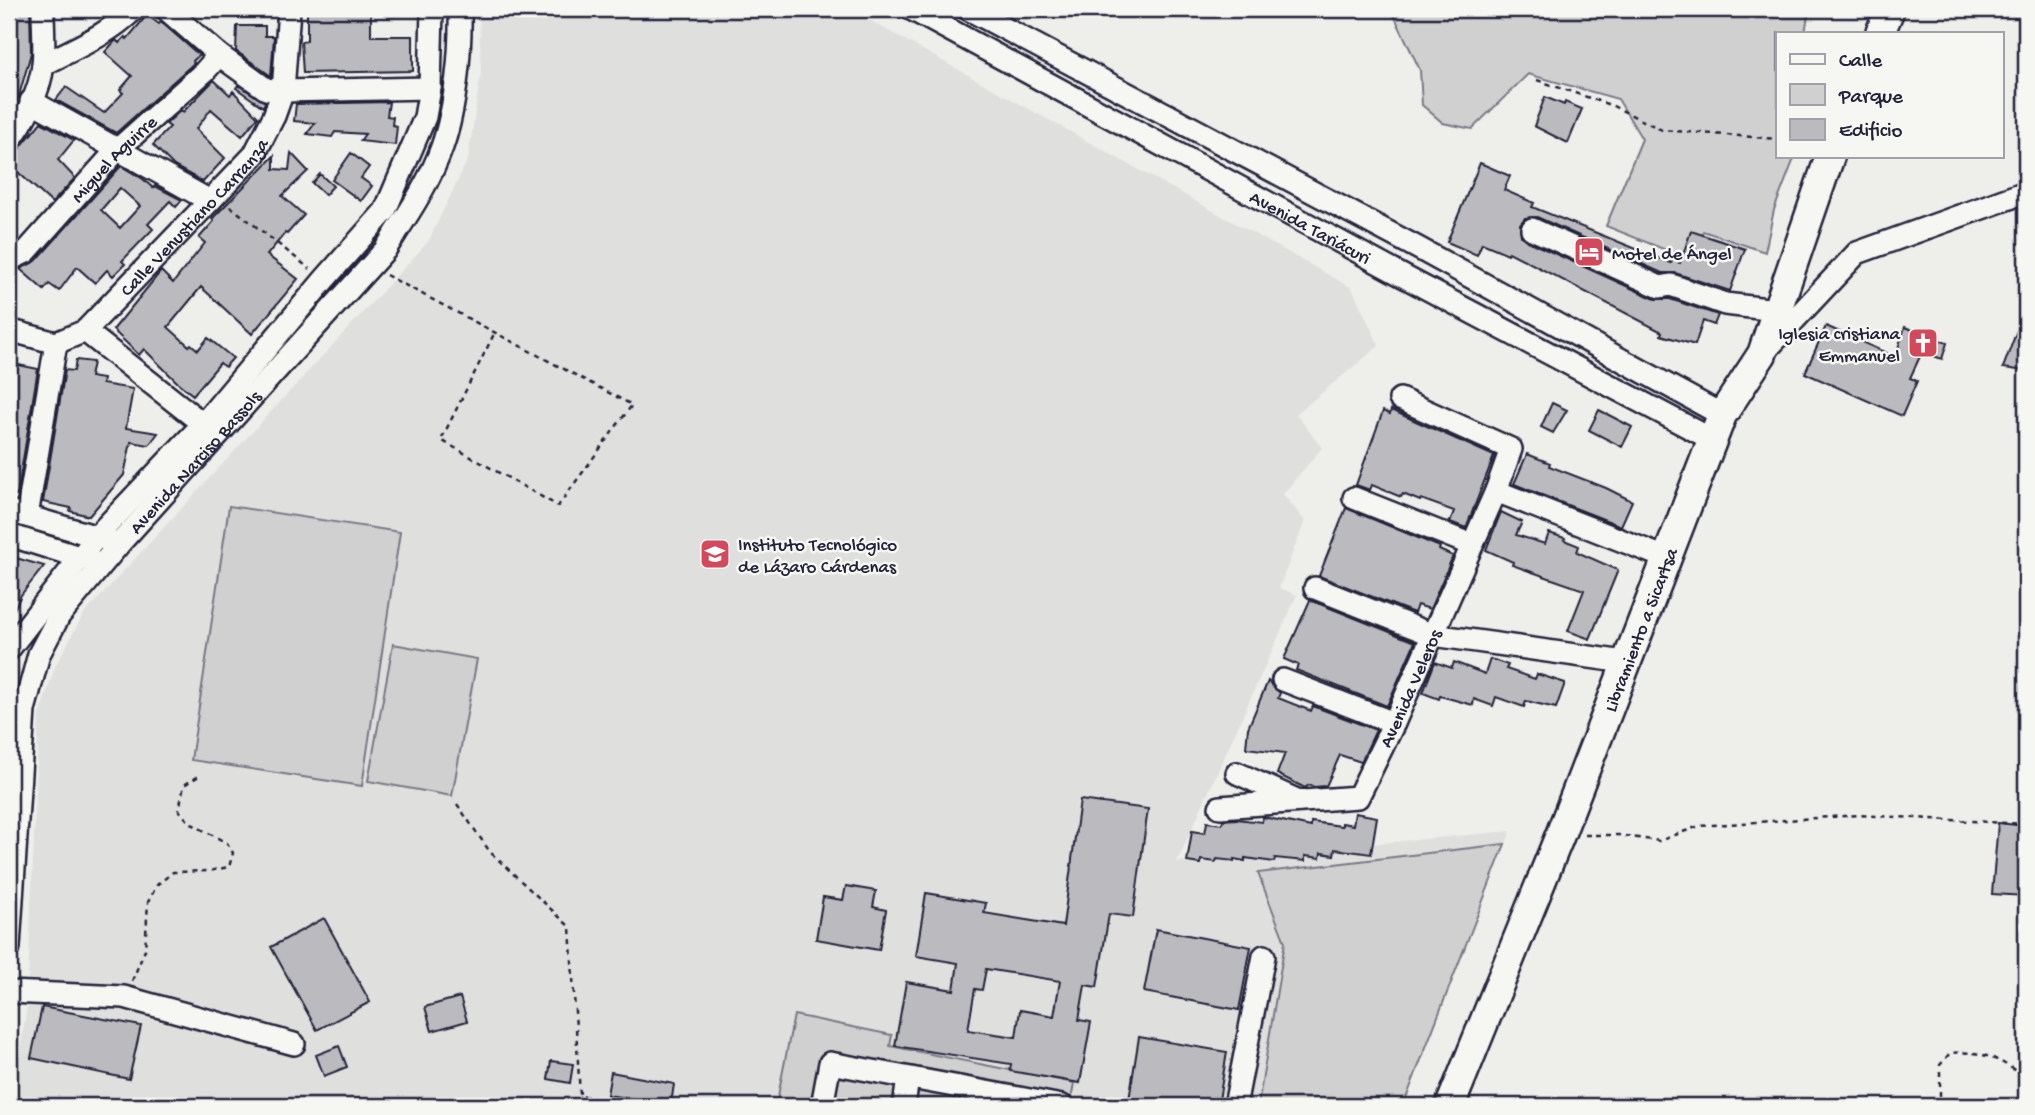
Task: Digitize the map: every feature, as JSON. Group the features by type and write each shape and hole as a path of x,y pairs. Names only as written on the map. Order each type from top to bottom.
{"main road":[{"path":"1880,32 1890,9"},
{"name":"Libramiento a Sicartsa","path":"1450,1106 1560,835 1717,428 1762,354 1829,158"}],"street":[{"path":"9,141 19,129 43,65 43,9"},
{"path":"43,65 97,38 134,9"},
{"path":"166,9 219,55 266,89 283,91 430,88"},
{"name":"Calle Venustiano Carranza","path":"56,343 85,331 254,155 274,116 283,91 289,9"},
{"name":"Avenida Narciso Bassols","path":"9,649 97,536 203,424 385,211 425,117 430,88 432,9"},
{"name":"Avenida Narciso Bassols","path":"9,947 15,757 39,654 59,616 120,543 385,250 416,201 442,148 449,121 461,41 460,9"},
{"name":"Avenida Tariácuri","path":"911,9 1403,276 1717,428"},
{"name":"Avenida Tariácuri","path":"968,9 1418,248 1717,428"},
{"name":"Miguel Aguirre","path":"9,260 26,252 117,150 204,72 219,55"},
{"path":"31,101 117,150 214,198"},
{"path":"417,136 442,148"},
{"path":"1762,354 1857,253 2026,192"},
{"path":"1532,229 1660,287 1671,285 1726,304 1776,310"},
{"path":"1403,276 1418,248"},
{"path":"9,330 56,343 18,513 120,543"},
{"path":"85,331 203,424"},
{"name":"Avenida Veleros","path":"1220,807 1359,797 1433,635 1496,491 1511,449 1400,399"},
{"path":"1496,491 1666,558"},
{"path":"1354,498 1472,545"},
{"path":"9,535 103,566"},
{"path":"1315,589 1433,635 1625,662"},
{"path":"1283,680 1394,723"},
{"path":"1237,773 1301,802"},
{"path":"1235,1106 1264,956"},
{"path":"9,992 124,997 294,1044"},
{"path":"822,1106 830,1063 1062,1106"},
{"path":"904,1106 908,1078"}],"path":[{"path":"1538,80 1613,106 1662,130 1776,139"},
{"path":"214,198 324,280"},
{"path":"372,265 393,281 632,405 558,506 441,440 494,334"},
{"path":"124,997 145,950 148,902 157,885 173,872 209,871 229,867 233,853 228,844 190,823 179,810 184,785 199,776"},
{"path":"457,804 490,852 569,927 580,1096"},
{"path":"1560,835 1618,835 1659,841 1699,826 1860,815 2026,824"},
{"path":"1940,1106 1940,1065 1950,1053 1971,1051 2003,1061 2026,1079"},
{"path":"562,1106 580,1096 653,1106"}],"shaded area":[{"name":"Instituto Tecnológico de Lázaro Cárdenas","path":"479,9 849,9 1352,288 1379,346 1296,414 1322,448 1283,494 1305,521 1279,588 1297,595 1177,862 1511,831 1396,1106 11,1106 27,1006 39,716 55,667 83,615 428,242 468,159 481,73"}],"green space":[{"path":"1391,9 1809,9 1805,32 1776,32 1776,158 1794,158 1774,210 1765,252 1703,231 1693,261 1606,226 1642,139 1618,99 1528,74 1472,129 1443,123 1422,105 1420,70"},
{"path":"229,506 400,532 362,786 191,760"},
{"path":"393,644 477,659 452,796 368,781"},
{"path":"1505,844 1403,1106 1258,1106 1285,942 1258,873"},
{"path":"794,1015 892,1035 890,1046 1074,1083 1070,1106 776,1106"}],"building":[{"path":"9,9 30,9 31,53 18,99 9,97"},
{"path":"307,9 371,9 371,36 413,36 413,71 303,73 301,42 307,41"},
{"path":"147,15 159,24 161,22 199,55 194,63 116,133 56,100 66,87 104,113 123,93 120,90 132,76 105,52 116,40 119,43 125,37 127,39"},
{"path":"237,26 265,26 265,36 274,36 271,76 236,51"},
{"path":"214,80 230,95 233,91 258,117 242,136 211,109 196,129 225,158 203,182 174,166 153,145 170,127 166,124 181,110 183,112"},
{"path":"238,85 265,102 263,107 236,88"},
{"path":"1545,97 1582,109 1568,143 1534,126"},
{"path":"389,102 387,116 393,117 392,125 397,126 395,145 360,141 365,134 335,132 332,137 307,134 315,123 294,121 296,104"},
{"path":"41,122 74,140 58,160 75,178 52,203 9,164 9,157"},
{"path":"291,153 308,171 282,196 304,215 267,255 298,279 252,334 201,287 168,327 189,346 191,344 198,350 208,338 233,358 225,367 220,363 193,395 144,349 139,355 113,330 161,271 173,283 205,243 199,238 214,221 212,219 274,156 274,169 289,170"},
{"path":"351,153 369,167 361,178 372,186 361,201 332,180"},
{"path":"1480,163 1510,176 1504,190 1534,203 1532,207 1671,263 1672,260 1680,263 1691,231 1745,249 1730,291 1675,273 1662,273 1537,217 1525,218 1520,224 1521,236 1527,241 1655,299 1670,299 1718,315 1714,325 1703,321 1695,345 1661,335 1662,332 1509,252 1508,254 1482,243 1477,255 1447,242"},
{"path":"121,166 153,188 155,186 182,200 176,207 170,201 148,224 153,229 122,261 125,264 113,276 107,270 95,283 77,267 59,291 49,284 44,290 20,269 36,261","holes":["120,188 140,206 120,228 101,210"]},
{"path":"320,174 333,186 325,195 312,183"},
{"path":"2025,309 2026,371 2003,368"},
{"path":"1826,326 1895,357 1905,327 1947,343 1942,359 1922,352 1910,378 1917,381 1902,416 1805,373"},
{"path":"76,360 93,362 90,377 103,379 102,384 133,389 126,428 158,433 149,445 131,442 124,475 89,516 70,511 71,508 43,502 65,370 74,371"},
{"path":"9,363 38,369 17,496 9,495"},
{"path":"1552,403 1567,410 1553,433 1541,427"},
{"path":"1391,410 1494,456 1466,528 1450,522 1454,511 1403,494 1401,497 1372,485 1370,490 1356,485 1383,411 1390,414"},
{"path":"1599,410 1632,427 1622,447 1589,430"},
{"path":"1527,454 1632,501 1621,526 1514,484"},
{"path":"1346,508 1440,547 1439,550 1453,556 1430,609 1417,605 1414,613 1319,576"},
{"path":"1501,512 1522,522 1516,535 1545,544 1549,533 1565,538 1564,540 1579,546 1577,552 1618,570 1590,639 1568,631 1584,590 1512,565 1513,562 1486,550"},
{"path":"9,556 44,566 21,595 9,620"},
{"path":"1310,600 1415,642 1387,706 1296,670 1298,665 1284,659"},
{"path":"1490,659 1508,665 1506,669 1535,679 1537,674 1565,683 1556,708 1526,701 1524,707 1496,697 1493,706 1474,699 1473,705 1440,696 1439,699 1423,693 1435,662 1452,668 1454,662 1485,674"},
{"path":"1268,681 1280,693 1278,698 1311,711 1313,706 1376,730 1361,762 1340,755 1326,786 1309,785 1305,788 1277,774 1285,753 1246,748 1248,728"},
{"path":"1080,800 1148,809 1133,917 1109,914 1097,987 1085,985 1079,1020 1091,1022 1080,1083 1010,1071 1011,1064 895,1046 906,982 954,990 958,963 916,956 926,893 986,903 984,913 1063,926","holes":["986,969 1060,981 1054,1016 1020,1010 1016,1037 968,1030 975,989 982,990"]},
{"path":"1355,813 1377,817 1371,854 1335,849 1334,855 1321,853 1320,858 1305,856 1305,861 1275,858 1274,862 1245,858 1245,861 1217,859 1216,862 1201,860 1200,864 1187,862 1192,831 1205,833 1207,822 1222,824 1223,820 1236,819 1262,822 1263,817 1311,827 1311,822 1342,826 1342,823 1353,825"},
{"path":"1998,823 2026,826 2026,896 1992,894"},
{"path":"846,886 876,891 873,907 886,910 879,950 816,939 823,897 843,900"},
{"path":"324,918 370,1002 317,1030 271,947"},
{"path":"1156,929 1251,947 1239,1010 1144,992"},
{"path":"460,997 467,1021 432,1031 425,1007"},
{"path":"42,1007 141,1026 129,1079 31,1058"},
{"path":"1139,1037 1227,1052 1218,1106 1128,1106"},
{"path":"339,1046 347,1067 324,1076 316,1055"},
{"path":"551,1061 573,1064 570,1083 548,1079"},
{"path":"611,1072 674,1084 671,1104 607,1095"}],"place":[{"name":"Motel de Ángel","path":"1589,252"},
{"name":"Iglesia cristiana Emmanuel","path":"1923,343"},
{"name":"Instituto Tecnológico de Lázaro Cárdenas","path":"715,554"}]}
